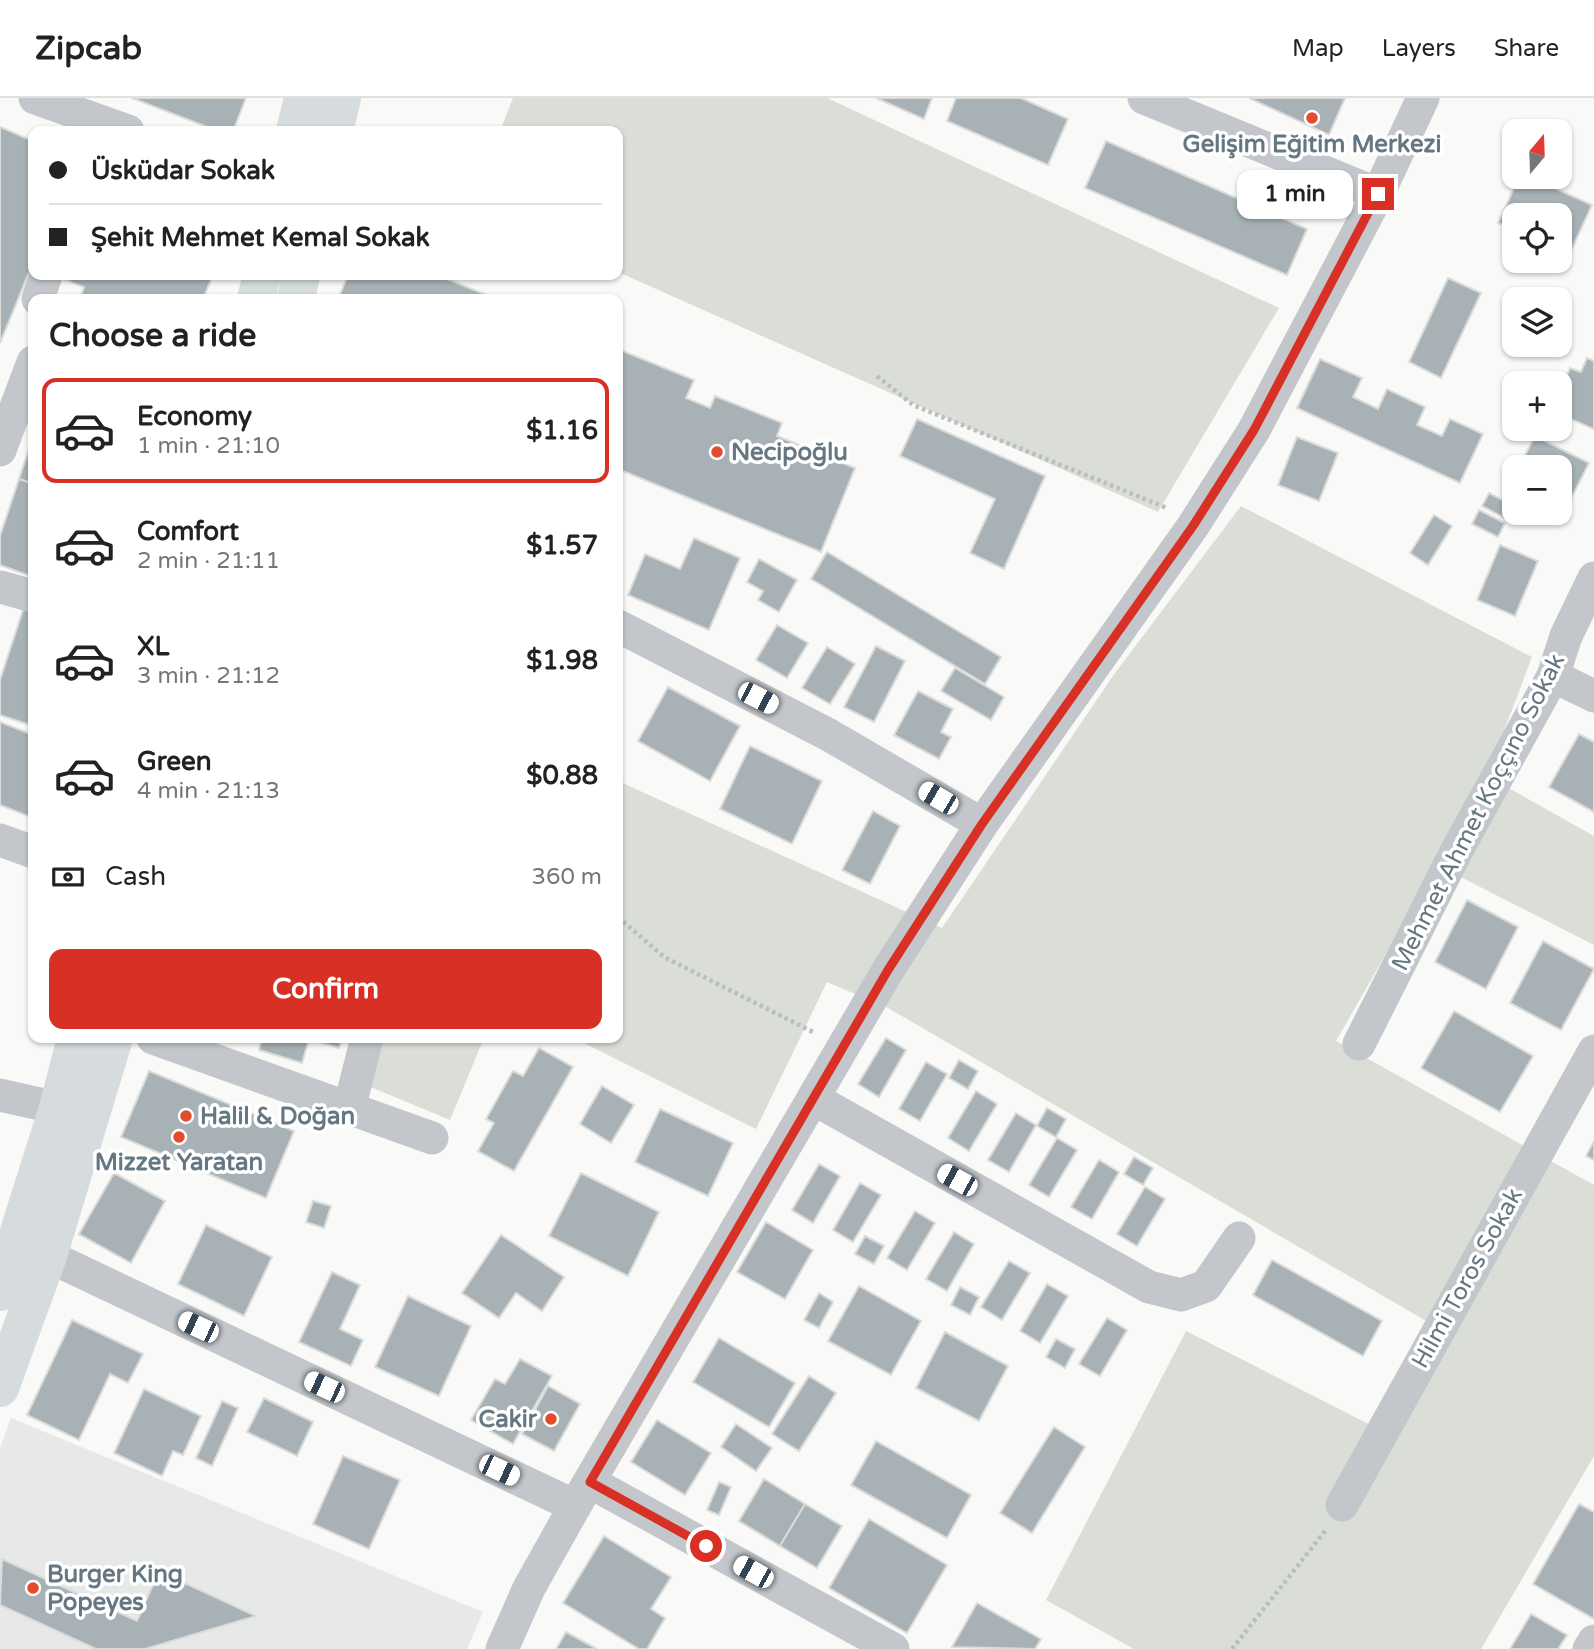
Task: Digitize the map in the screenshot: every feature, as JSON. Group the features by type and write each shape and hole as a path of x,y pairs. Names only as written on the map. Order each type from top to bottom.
{"main road":[{"path":"296,126 303,98"},
{"path":"335,126 342,98"},
{"path":"0,1292 58,1108 75,1043"},
{"path":"0,1388 48,1256 112,1043"}],"street":[{"path":"35,98 106,126"},
{"path":"1143,98 1378,194"},
{"path":"502,1649 529,1588 582,1494 843,1048 982,824 1197,520 1254,430 1378,194 1423,98"},
{"path":"0,450 28,375"},
{"name":"Mehmet Ahmet Koççıno Sokak","path":"1359,1044 1457,850 1553,676 1566,636 1594,578"},
{"path":"0,587 28,595"},
{"path":"623,629 829,734 982,824"},
{"path":"1553,676 1594,696"},
{"path":"0,841 28,850"},
{"path":"167,1043 432,1138"},
{"path":"349,1109 367,1043"},
{"name":"Hilmi Toros Sokak","path":"1342,1505 1594,1051"},
{"path":"0,1095 58,1108"},
{"path":"814,1099 1149,1287 1181,1295 1206,1286 1239,1238"},
{"path":"48,1256 582,1494 893,1649"},
{"path":"1589,1649 1594,1641"}],"path":[{"path":"877,376 913,405 1197,520"},
{"path":"623,921 664,957 843,1048"},
{"path":"1232,1649 1320,1539 1342,1505"}],"shaded area":[{"path":"513,98 827,98 1279,308 1158,512 623,274 623,126 502,126"},
{"path":"1241,506 1532,657 1487,776 1594,836 1594,945 1437,865 1336,1041 1594,1185 1594,1456 1481,1649 1134,1649 1046,1600 1186,1331 1392,1436 1452,1336 888,1008 827,982 756,1129 584,1043 623,1043 623,783 942,928 1115,673"},
{"path":"380,1043 482,1043 450,1120 368,1086"},
{"path":"11,1418 483,1612 467,1649 0,1649 0,1448"}],"building":[{"path":"132,98 246,98 235,126 205,126"},
{"path":"876,98 932,98 924,119"},
{"path":"956,98 1021,98 1068,119 1048,165 947,121"},
{"name":"Gelişim Eğitim Merkezi","path":"1249,98 1345,98 1329,135"},
{"path":"0,127 28,139 28,275 0,343"},
{"path":"1106,141 1307,229 1287,275 1085,188"},
{"path":"1514,189 1557,189 1592,205 1572,248 1572,203 1507,203"},
{"path":"1448,278 1481,293 1441,378 1409,362"},
{"path":"65,280 211,280 205,294 82,294 84,287"},
{"path":"346,280 450,280 484,294 340,294"},
{"name":"Necipoğlu","path":"623,351 694,380 686,398 710,408 715,396 782,423 777,436 855,468 821,552 623,471"},
{"path":"1587,358 1594,361 1594,429 1572,420 1572,371 1569,371 1570,368 1581,372"},
{"path":"1320,359 1362,378 1353,397 1378,409 1387,389 1425,407 1417,425 1442,436 1450,419 1483,434 1460,483 1297,408"},
{"path":"917,419 1045,476 1004,569 970,553 995,499 900,456"},
{"path":"1297,437 1338,453 1319,501 1278,485"},
{"path":"1532,441 1545,441 1589,463 1572,496 1572,455 1525,455"},
{"path":"28,452 28,482 19,479"},
{"path":"19,479 28,482 28,575 0,565 0,536"},
{"path":"1489,493 1502,500 1502,517 1482,506"},
{"path":"1479,510 1504,525 1498,537 1472,524"},
{"path":"1434,515 1452,526 1428,565 1410,553"},
{"path":"694,538 740,558 709,630 628,595 645,554 680,569"},
{"path":"1500,545 1538,561 1515,616 1477,600"},
{"path":"827,552 1001,657 985,684 811,579"},
{"path":"759,559 797,580 779,612 758,600 763,591 747,582"},
{"path":"24,607 28,608 28,724 0,715 0,680"},
{"path":"777,625 808,643 787,678 756,660"},
{"path":"876,646 905,661 874,722 844,707"},
{"path":"827,647 855,664 830,704 802,688"},
{"path":"955,668 1004,697 991,720 941,691"},
{"path":"668,687 740,726 710,781 638,741"},
{"path":"918,691 953,709 941,732 951,737 939,759 894,735"},
{"path":"0,722 28,733 28,816 0,805"},
{"path":"1579,734 1594,742 1594,812 1549,787"},
{"path":"750,746 822,781 792,844 720,809"},
{"path":"873,811 900,826 870,884 842,870"},
{"path":"1467,900 1518,927 1486,989 1435,962"},
{"path":"1543,941 1594,969 1561,1030 1510,1003"},
{"path":"1454,1011 1533,1056 1500,1112 1421,1068"},
{"path":"886,1038 906,1050 879,1097 858,1084"},
{"path":"261,1043 308,1043 302,1063 259,1050"},
{"path":"322,1043 340,1043 339,1048"},
{"path":"539,1048 573,1067 514,1171 478,1151 494,1123 486,1119 513,1071 523,1076"},
{"path":"959,1060 978,1071 968,1089 949,1078"},
{"path":"926,1062 947,1074 920,1121 899,1109"},
{"path":"149,1071 294,1131 266,1198 121,1137"},
{"path":"602,1086 634,1105 611,1143 580,1124"},
{"path":"976,1091 997,1104 969,1151 948,1138"},
{"path":"1047,1108 1066,1119 1056,1137 1037,1126"},
{"path":"660,1109 733,1143 708,1196 635,1162"},
{"path":"1016,1113 1036,1125 1009,1172 988,1160"},
{"path":"1057,1138 1077,1150 1049,1197 1029,1185"},
{"path":"1594,1141 1594,1160 1586,1156"},
{"path":"1134,1157 1153,1168 1143,1185 1124,1174"},
{"path":"1099,1160 1119,1172 1092,1219 1071,1207"},
{"path":"819,1164 840,1176 813,1223 792,1210"},
{"path":"114,1173 165,1201 131,1263 79,1234"},
{"path":"581,1173 659,1212 628,1276 549,1236"},
{"path":"860,1183 881,1195 853,1242 833,1230"},
{"path":"1145,1187 1165,1199 1137,1246 1117,1234"},
{"path":"313,1201 331,1206 324,1228 306,1222"},
{"path":"915,1211 935,1223 907,1270 887,1258"},
{"path":"766,1222 813,1250 785,1299 737,1272"},
{"path":"206,1225 272,1257 244,1316 178,1284"},
{"path":"954,1232 974,1244 947,1291 926,1279"},
{"path":"501,1235 564,1277 542,1311 516,1293 499,1318 462,1293"},
{"path":"865,1236 884,1246 874,1264 855,1254"},
{"path":"1272,1260 1382,1321 1363,1356 1253,1295"},
{"path":"1009,1261 1030,1273 1002,1320 981,1307"},
{"path":"332,1272 360,1285 340,1329 363,1340 351,1366 299,1342"},
{"path":"1047,1284 1068,1296 1040,1343 1020,1331"},
{"path":"859,1286 921,1321 891,1375 828,1341"},
{"path":"960,1287 979,1297 970,1315 951,1305"},
{"path":"819,1293 833,1302 819,1328 804,1320"},
{"path":"408,1296 471,1326 439,1396 375,1367"},
{"path":"1107,1318 1127,1330 1100,1376 1079,1364"},
{"path":"72,1320 143,1354 128,1383 110,1374 79,1440 27,1415"},
{"path":"945,1332 1008,1366 979,1421 916,1388"},
{"path":"719,1338 795,1383 769,1427 693,1382"},
{"path":"1056,1339 1075,1349 1065,1368 1046,1357"},
{"path":"520,1359 552,1376 513,1444 471,1420 495,1379 505,1384"},
{"path":"809,1376 836,1393 799,1451 772,1434"},
{"name":"Cakir","path":"548,1386 580,1404 554,1451 522,1434"},
{"path":"144,1389 201,1416 183,1455 173,1451 162,1476 114,1453"},
{"path":"264,1398 313,1422 297,1456 247,1432"},
{"path":"222,1401 238,1408 212,1466 196,1458"},
{"path":"657,1420 711,1453 685,1495 631,1462"},
{"path":"736,1424 772,1448 756,1471 721,1447"},
{"path":"1054,1427 1085,1447 1032,1533 1000,1513"},
{"path":"876,1441 971,1495 947,1538 851,1485"},
{"path":"343,1456 400,1480 369,1549 313,1524"},
{"path":"764,1479 805,1504 780,1546 739,1521"},
{"path":"719,1482 731,1487 719,1515 707,1510"},
{"path":"805,1504 842,1526 817,1568 780,1546"},
{"path":"1579,1504 1594,1512 1594,1619 1533,1584"},
{"path":"869,1519 947,1565 907,1633 829,1588"},
{"path":"604,1536 671,1577 651,1609 665,1618 647,1649 639,1649 563,1603"},
{"name":"Burger King Popeyes","path":"2,1559 137,1621 159,1571 256,1616 145,1649 96,1649 0,1605"},
{"path":"977,1603 1041,1639 1035,1649 952,1647"},
{"path":"1531,1614 1567,1635 1558,1649 1510,1649"},
{"path":"566,1632 597,1649 556,1649"}],"place":[{"name":"Gelişim Eğitim Merkezi","path":"1312,118"},
{"name":"Necipoğlu","path":"717,452"},
{"name":"Halil & Doğan","path":"186,1116"},
{"name":"Mizzet Yaratan","path":"179,1137"},
{"name":"Cakir","path":"551,1419"},
{"name":"Burger King Popeyes","path":"33,1588"}],"route":[{"path":"706,1546 590,1482 888,970 982,824 1193,526 1254,430 1378,194"}]}
